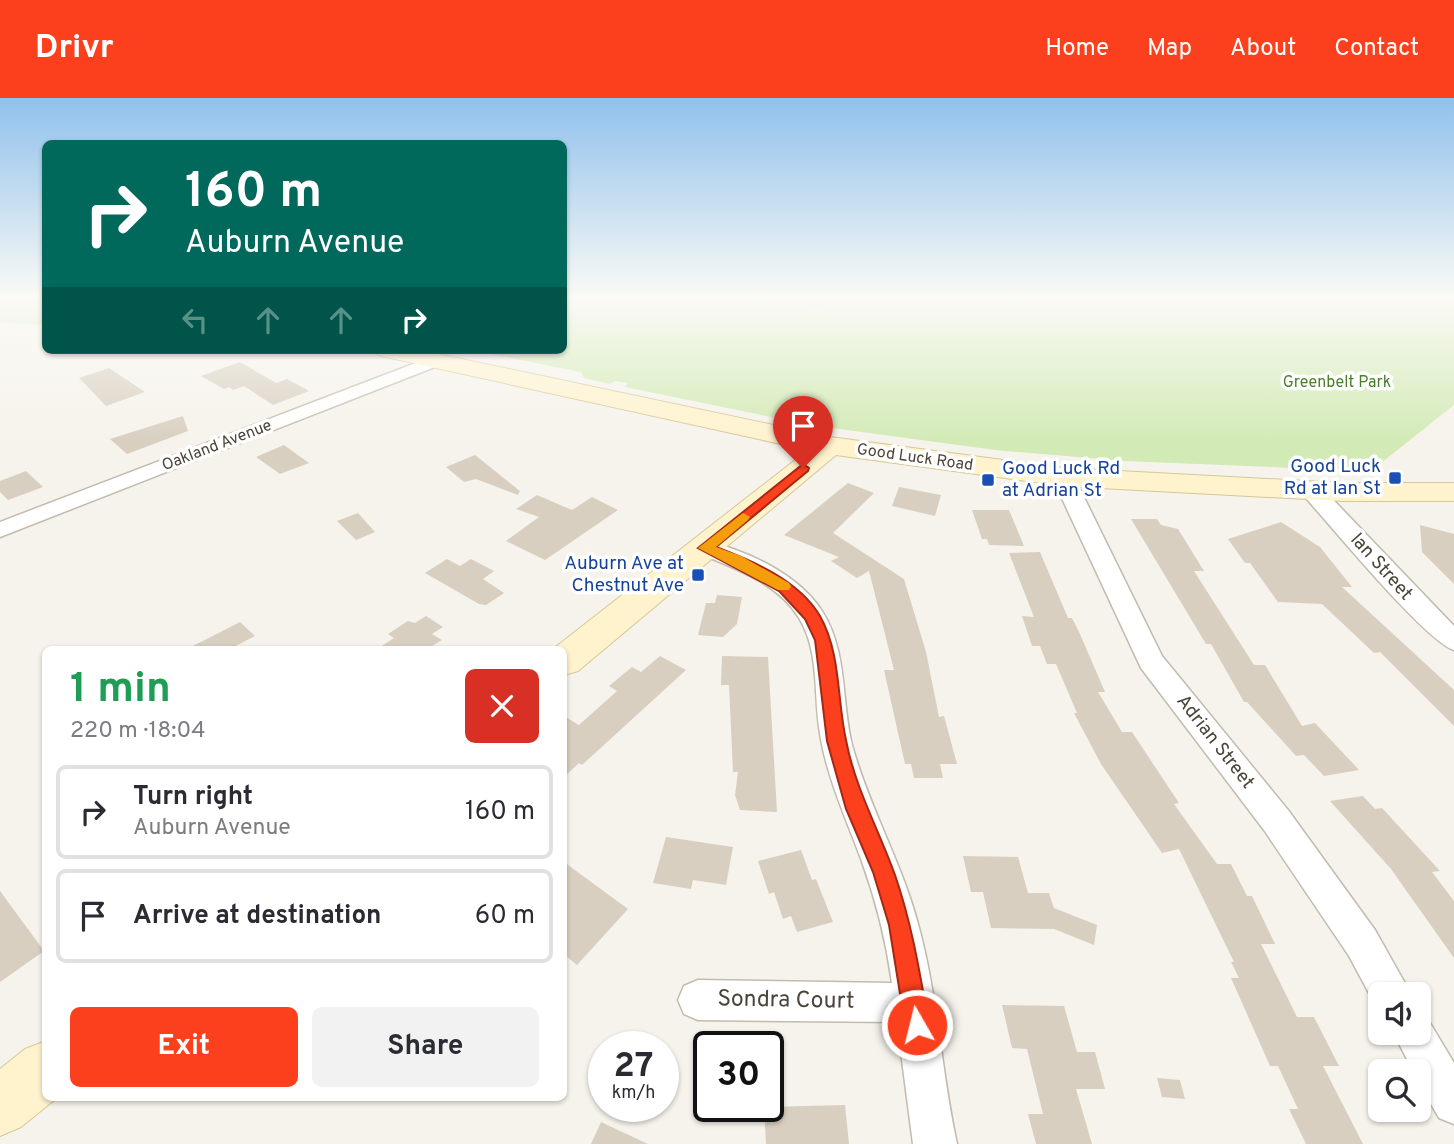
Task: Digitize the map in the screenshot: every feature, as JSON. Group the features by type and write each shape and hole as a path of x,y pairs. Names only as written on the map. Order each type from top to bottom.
{"main road":[{"name":"Good Luck Road","path":"403,354 830,446 1063,477 1311,490 1454,492"},
{"path":"567,659 830,446"},
{"path":"0,1106 42,1073"}],"street":[{"name":"Oakland Avenue","path":"0,530 434,361"},
{"name":"Adrian Street","path":"1063,477 1151,661 1276,820 1362,943 1384,982"},
{"name":"Ian Street","path":"1311,490 1424,613 1454,641"},
{"path":"706,548 736,560 785,587 812,617 823,640 836,741 856,809 883,872 900,925 915,1003 935,1144"},
{"name":"Sondra Court","path":"698,1000 915,1003"},
{"path":"1421,1045 1454,1103"}],"green space":[{"name":"Greenbelt Park","path":"567,346 1454,346 1454,405 1371,471 1125,461 995,450 810,425 625,387 628,383 615,381 610,384 584,378 581,372 491,354 567,354"}],"building":[{"path":"240,362 276,383 287,379 309,391 273,405 244,386 233,390 229,387 224,389 201,376"},
{"path":"109,368 145,392 106,406 79,378"},
{"path":"183,416 188,431 127,454 110,439"},
{"path":"284,445 309,463 280,474 256,457"},
{"path":"475,455 520,491 518,495 476,479 464,482 446,467"},
{"path":"26,471 43,487 8,500 0,492 0,481"},
{"path":"848,483 874,493 833,533 904,579 926,652 939,717 944,716 957,764 940,764 943,778 914,778 911,764 905,764 884,670 894,670 869,571 857,578 831,561 839,557 784,535"},
{"path":"899,487 941,495 935,516 892,506"},
{"path":"537,495 572,510 592,497 618,510 545,560 506,541 539,517 516,509"},
{"path":"972,510 1009,510 1024,546 989,545 987,539 982,539"},
{"path":"358,513 375,532 356,540 337,521"},
{"path":"1131,519 1157,519 1161,525 1178,529 1204,571 1194,571 1254,665 1265,665 1302,726 1315,723 1359,770 1324,776 1304,755 1296,756 1247,702 1244,702 1211,644 1206,644"},
{"path":"1281,522 1320,547 1352,587 1342,587 1454,690 1454,726 1380,652 1374,653 1322,604 1278,602 1250,563 1245,563 1228,539"},
{"path":"1420,525 1454,534 1454,584 1422,552"},
{"path":"1040,552 1068,618 1072,618 1080,634 1105,692 1098,692 1122,732 1132,732 1179,803 1174,804 1217,864 1231,864 1247,896 1252,896 1275,944 1261,944 1297,1017 1314,1017 1339,1066 1323,1066 1363,1144 1306,1144 1289,1109 1298,1109 1278,1066 1270,1066 1231,978 1239,978 1231,962 1234,962 1179,849 1162,853 1101,764 1074,713 1077,713 1056,664 1047,664 1040,646 1032,646 1022,616 1034,617 1009,553"},
{"path":"447,559 460,566 471,559 494,571 483,579 504,593 486,605 479,604 425,573"},
{"path":"717,595 742,597 737,624 723,637 698,635 706,603 715,603"},
{"path":"426,616 443,627 432,634 442,640 432,646 382,646 394,638 388,634 408,621 415,623"},
{"path":"240,622 255,636 236,646 193,646"},
{"path":"660,656 686,670 582,765 579,763 567,774 567,718 579,725 617,691 609,686 632,667 641,672"},
{"path":"722,656 768,657 777,812 740,810 735,795 738,772 733,772 729,685 721,685"},
{"path":"1363,796 1375,809 1382,808 1440,871 1432,872 1454,901 1454,958 1391,869 1330,801"},
{"path":"666,837 733,847 726,885 693,880 691,889 653,883"},
{"path":"801,850 812,880 816,879 833,922 797,932 791,916 783,919 774,892 769,894 758,861"},
{"path":"963,856 1018,857 1028,893 1049,893 1054,908 1097,925 1094,945 1054,929 991,928 983,892 971,892"},
{"path":"567,864 628,909 577,965 567,957"},
{"path":"0,891 42,948 42,952 0,982"},
{"path":"1002,1005 1064,1006 1077,1052 1095,1052 1105,1089 1076,1089 1092,1144 1036,1144 1028,1114 1043,1114 1027,1049 1012,1048"},
{"path":"1157,1078 1180,1080 1185,1099 1162,1097"},
{"path":"845,1105 849,1144 766,1144 765,1122 784,1122 784,1107"},
{"path":"601,1122 648,1144 591,1144"}],"slow traffic":[{"path":"743,517 706,548 736,560 784,586"}],"place":[{"name":"Good Luck Rd at Ian St","path":"1395,478"},
{"name":"Good Luck Rd at Adrian St","path":"988,480"},
{"name":"Auburn Ave at Chestnut Ave","path":"698,575"}],"route":[{"path":"803,468 706,548 736,560 785,587 812,617 823,640 836,741 856,809 883,872 900,925 917,1025"}]}
